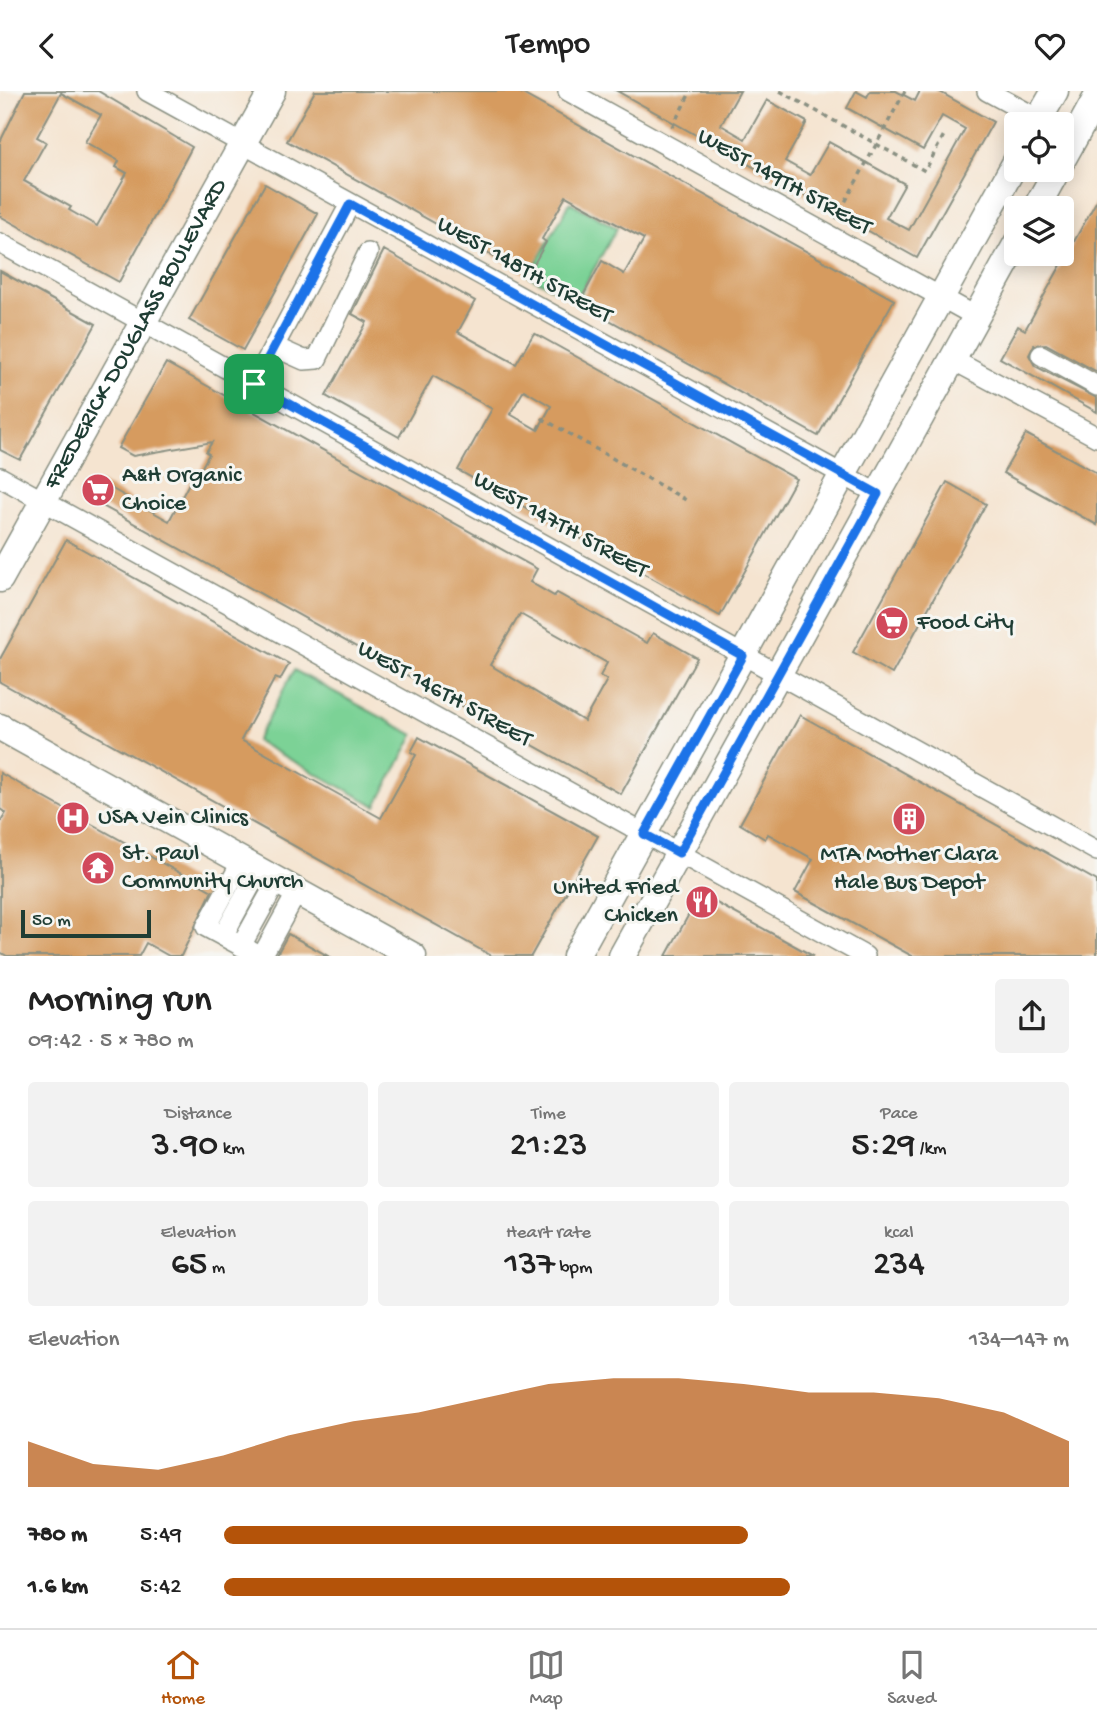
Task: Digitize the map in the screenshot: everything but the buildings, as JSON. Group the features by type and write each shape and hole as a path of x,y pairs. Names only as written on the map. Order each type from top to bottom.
{"main road":[{"name":"FREDERICK DOUGLASS BOULEVARD","path":"0,579 272,91"},
{"path":"1046,112 1055,91"},
{"path":"576,956 1005,182"},
{"path":"622,956 1005,266"},
{"path":"0,727 413,956"}],"street":[{"name":"WEST 148TH STREET","path":"147,91 878,494"},
{"name":"WEST 149TH STREET","path":"568,91 977,317"},
{"path":"987,91 1022,112"},
{"path":"254,384 350,204"},
{"name":"WEST 147TH STREET","path":"0,243 1097,851"},
{"path":"275,348 304,360 317,359 368,253"},
{"path":"1041,355 1097,386"},
{"path":"953,359 1097,437"},
{"name":"WEST 146TH STREET","path":"0,477 865,956"},
{"path":"269,876 261,956 223,936 269,876"},
{"path":"242,946 269,876"}],"path":[{"path":"672,127 691,91"},
{"path":"779,91 925,171 944,135"},
{"path":"836,219 905,91"},
{"path":"538,429 543,419 686,500"}],"green space":[{"path":"570,202 617,228 576,301 529,276"},
{"path":"294,670 414,735 376,806 256,741"}],"place":[{"name":"A&H Organic Choice","path":"98,490"},
{"name":"Food City","path":"892,623"},
{"name":"USA Vein Clinics","path":"73,818"},
{"name":"MTA Mother Clara Hale Bus Depot","path":"909,819"},
{"name":"St. Paul Community Church","path":"98,868"},
{"name":"United Fried Chicken","path":"702,902"}],"route":[{"path":"350,204 878,494 679,853 644,834 743,656 254,384 268,363 350,204"}]}
